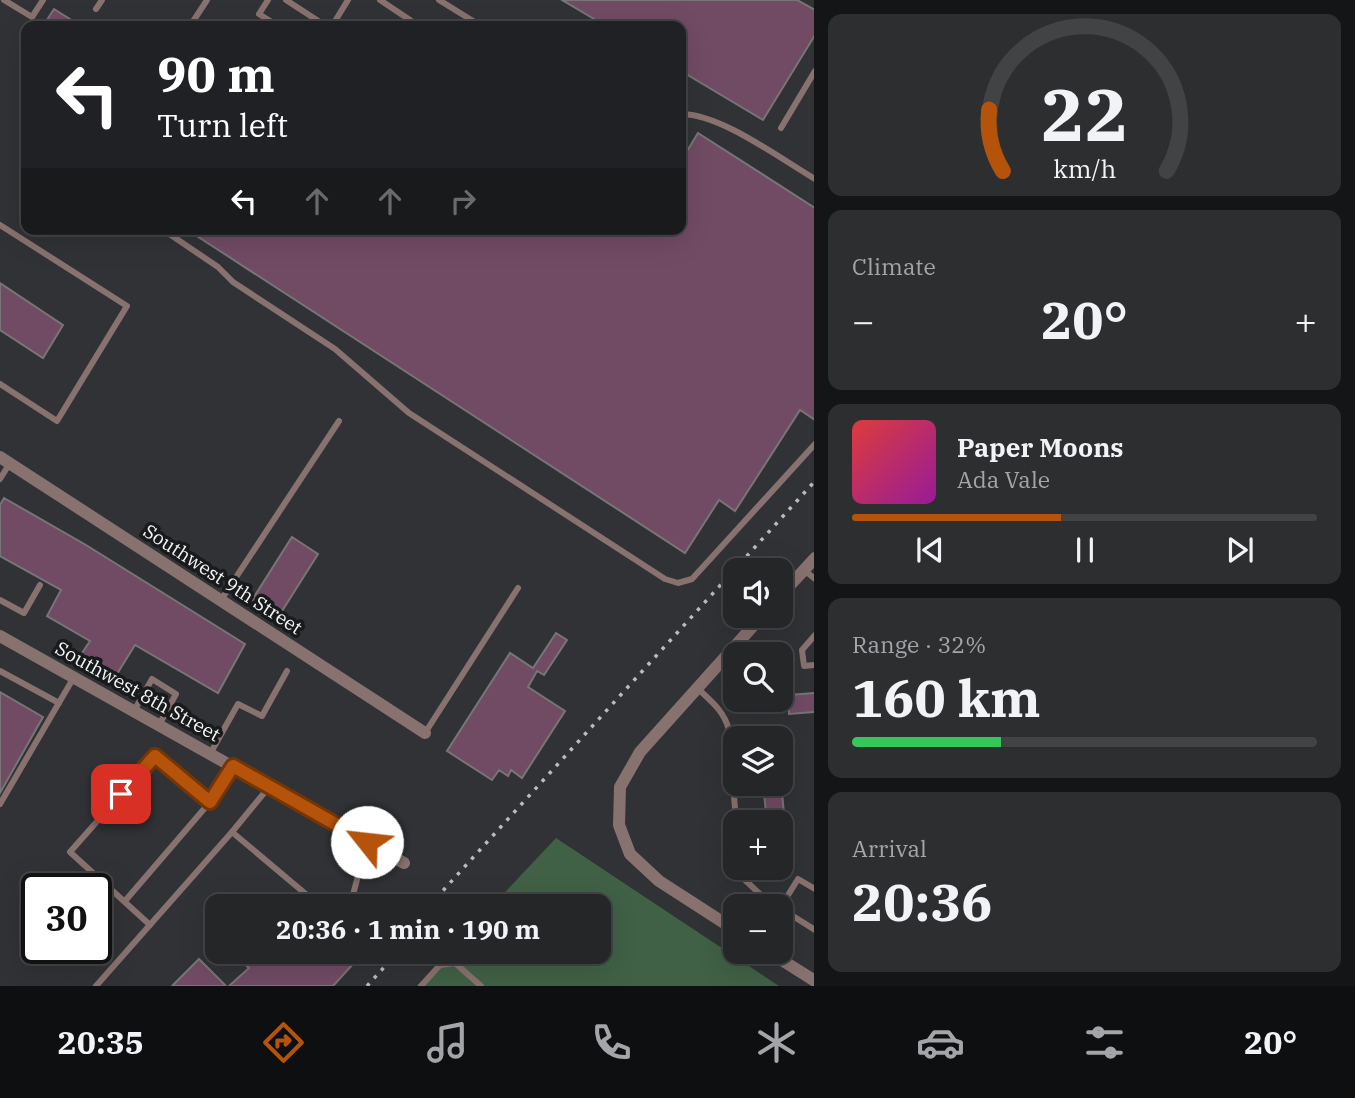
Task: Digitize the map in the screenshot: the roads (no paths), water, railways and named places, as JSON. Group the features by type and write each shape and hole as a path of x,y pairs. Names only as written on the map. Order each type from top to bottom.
{"street":[{"name":"Southwest 9th Street","path":"5,460 425,733"},
{"path":"793,582 814,558"},
{"path":"723,922 659,881 630,854 619,825 620,788 640,752 751,628"},
{"name":"Southwest 8th Street","path":"0,636 404,863"},
{"path":"788,964 814,981"}],"lane":[{"path":"6,1 32,17 43,0"},
{"path":"96,9 102,0"},
{"path":"193,21 207,0"},
{"path":"268,0 259,14 270,21"},
{"path":"286,0 312,21"},
{"path":"335,21 348,0"},
{"path":"380,0 412,21"},
{"path":"439,0 473,21"},
{"path":"781,128 814,71"},
{"path":"686,114 696,114 727,127 814,179"},
{"path":"0,225 127,306 57,421 0,384"},
{"path":"171,235 218,267 233,282 335,349 410,413 665,579 678,583 692,579 814,444"},
{"path":"220,601 339,421"},
{"path":"0,479 5,460"},
{"path":"804,570 814,579"},
{"path":"0,611 2,601 24,613 40,584"},
{"path":"425,733 518,588"},
{"path":"814,635 802,650 804,666 814,665"},
{"path":"0,671 59,703"},
{"path":"210,754 238,704 262,716 287,671"},
{"path":"0,804 74,677"},
{"path":"134,711 152,680 176,694 159,725"},
{"path":"697,688 726,717 735,810"},
{"path":"150,925 69,852 155,756 210,802"},
{"path":"125,901 210,802 233,766"},
{"path":"96,986 269,787"},
{"path":"232,832 306,894"},
{"path":"353,894 367,842"},
{"path":"789,894 798,879 814,889"},
{"path":"745,880 760,894"},
{"path":"793,916 814,930"},
{"path":"421,986 440,965 455,963 481,986"}],"railway":[{"path":"440,894 814,482"},
{"path":"367,986 387,964"}]}
